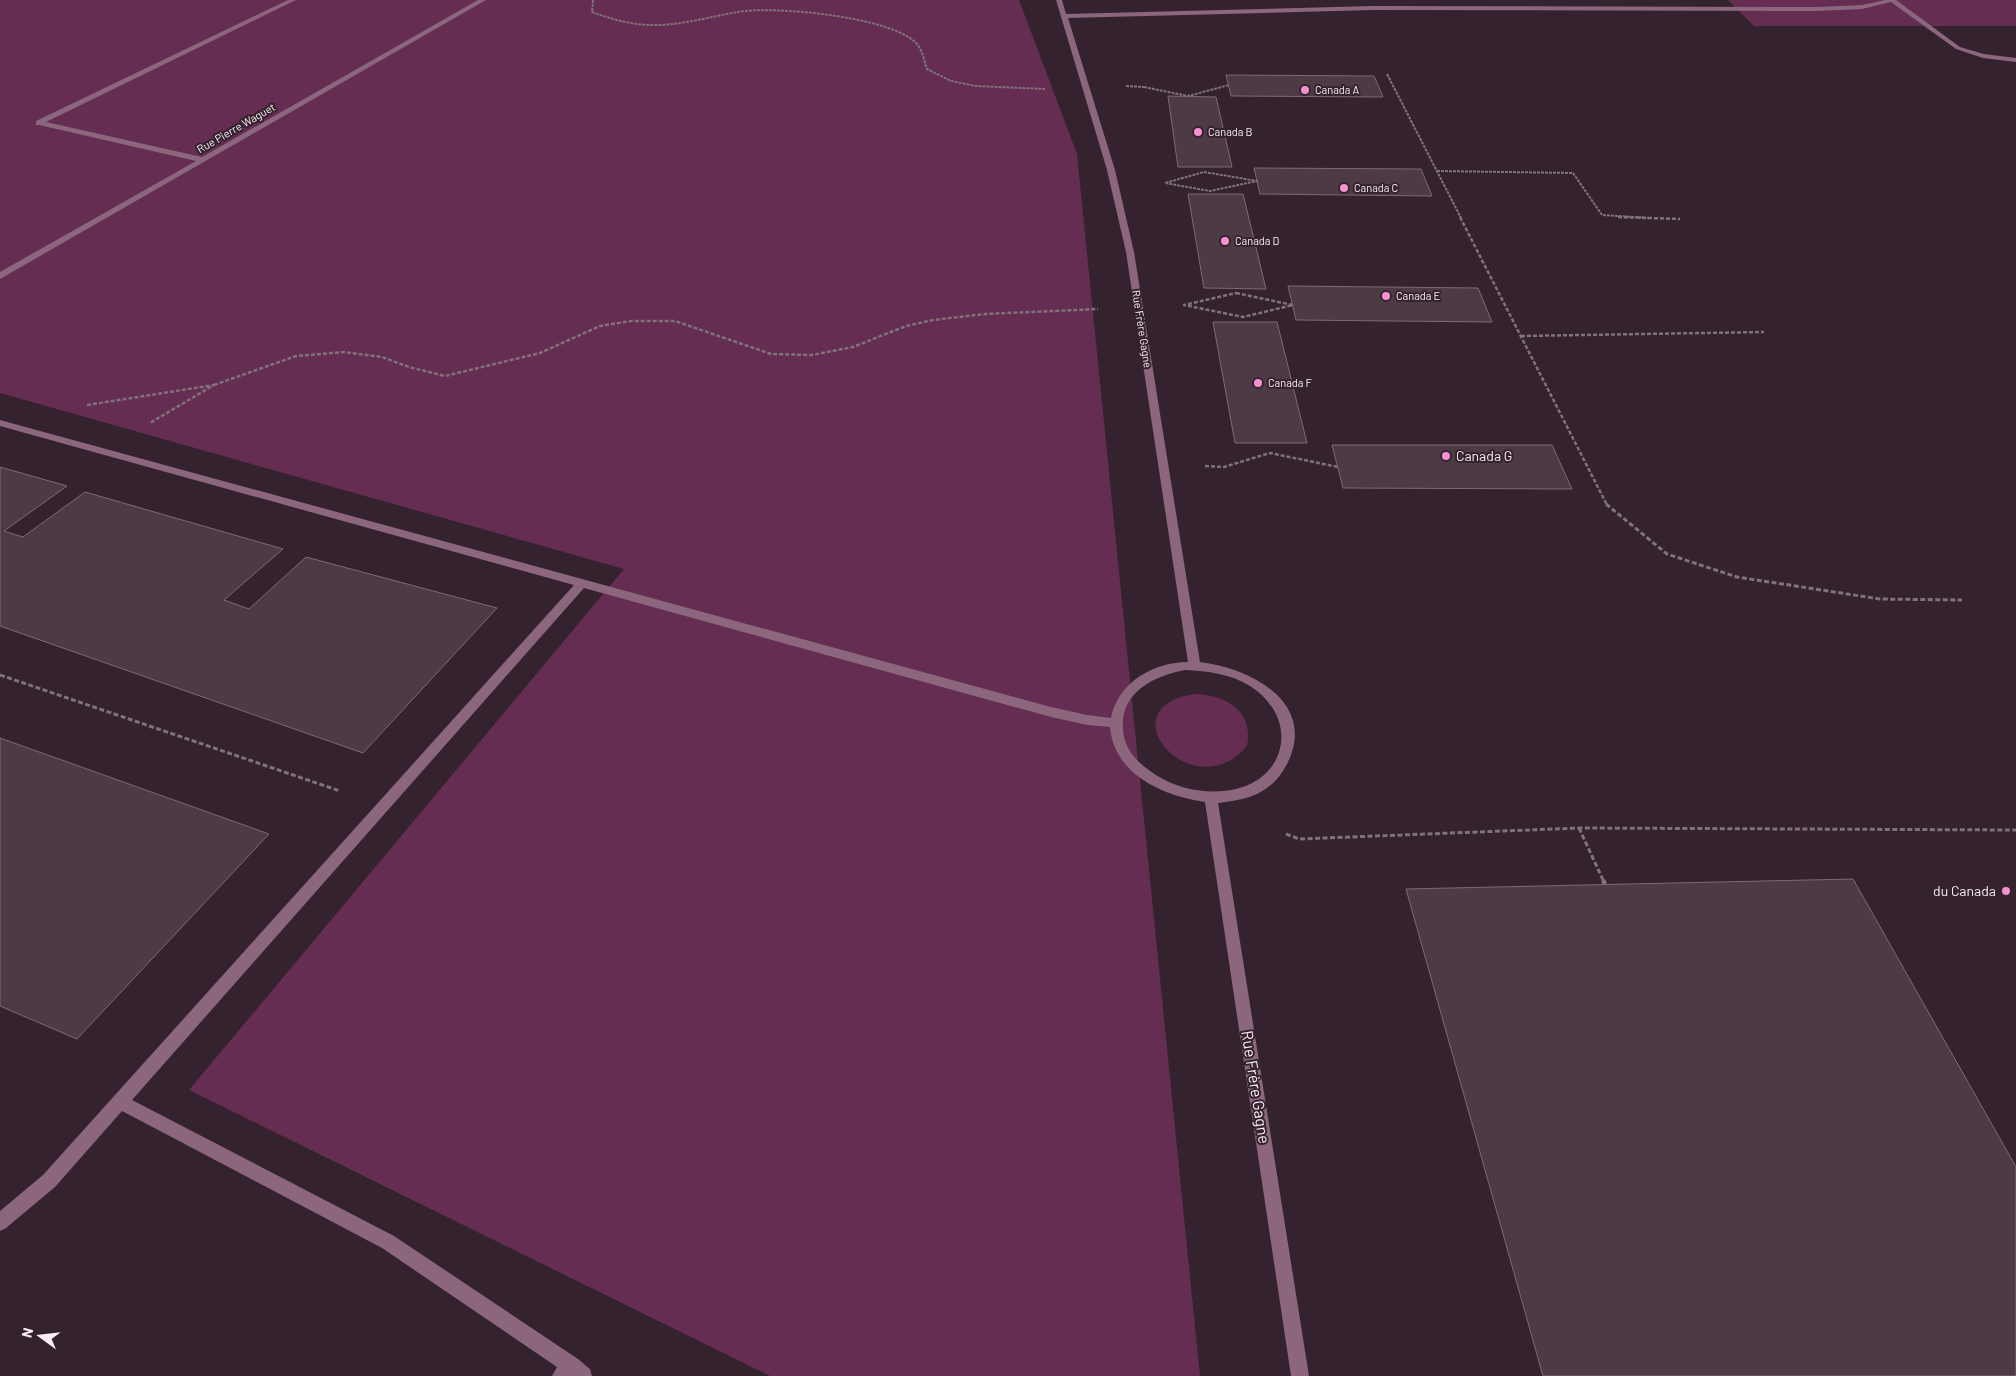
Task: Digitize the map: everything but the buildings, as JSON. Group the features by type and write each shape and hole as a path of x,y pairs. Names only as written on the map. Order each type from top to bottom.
{"street":[{"path":"203,160 39,123 293,0"},
{"name":"Rue Pierre Waguet","path":"0,276 483,0"},
{"name":"Rue Frère Gagne","path":"1059,0 1111,170 1130,252 1195,666"},
{"path":"1064,16 1372,8 1818,9 1862,7 1893,0 1958,48 1983,56 2016,60"},
{"path":"0,423 1058,714 1116,723"},
{"path":"0,1222 49,1181 582,583"},
{"path":"1195,666 1226,670 1253,682 1269,695 1280,709 1289,733 1285,758 1270,778 1244,793 1211,798 1189,796 1172,791 1138,772 1121,748 1116,723 1122,702 1143,679 1167,669 1195,666"},
{"name":"Rue Frère Gagne","path":"1211,798 1300,1376"},
{"path":"120,1102 388,1242 572,1373"}],"path":[{"path":"593,0 592,12 643,25 675,24 760,10 820,14 901,32 918,44 927,69 951,82 1009,89 1050,89"},
{"path":"1387,74 1607,505 1667,554 1737,578 1880,600 1962,600"},
{"path":"1144,87 1188,96 1229,85"},
{"path":"1124,86 1155,86"},
{"path":"1437,171 1573,173 1602,215 1624,218 1680,219"},
{"path":"1204,172 1257,181 1210,191 1165,183 1204,172"},
{"path":"1236,293 1293,305 1242,317 1184,305 1236,293"},
{"path":"78,407 214,385 296,356 344,352 382,357 409,367 445,376 540,353 600,326 631,321 675,321 771,354 812,355 853,347 906,326 933,320 985,314 1102,309"},
{"path":"1521,336 1764,332"},
{"path":"103,451 214,385"},
{"path":"1200,466 1224,467 1270,453 1338,467"},
{"path":"0,675 384,806"},
{"path":"1579,828 1605,884"},
{"path":"1286,834 1299,839 1579,828 2016,830"}],"shaded area":[{"path":"0,0 1019,0 1077,154 1200,1376 770,1376 189,1090 624,569 0,393"},
{"path":"1728,0 2016,0 2016,26 1754,26"},
{"path":"1195,694 1206,695 1227,702 1242,714 1246,723 1248,734 1247,746 1225,763 1203,767 1183,761 1166,749 1157,733 1157,717 1169,703"}],"place":[{"name":"Canada A","path":"1305,90"},
{"name":"Canada B","path":"1198,132"},
{"name":"Canada C","path":"1344,188"},
{"name":"Canada D","path":"1225,241"},
{"name":"Canada E","path":"1386,296"},
{"name":"Canada F","path":"1258,383"},
{"name":"Canada G","path":"1446,456"},
{"name":"du Canada","path":"2006,891"}]}
